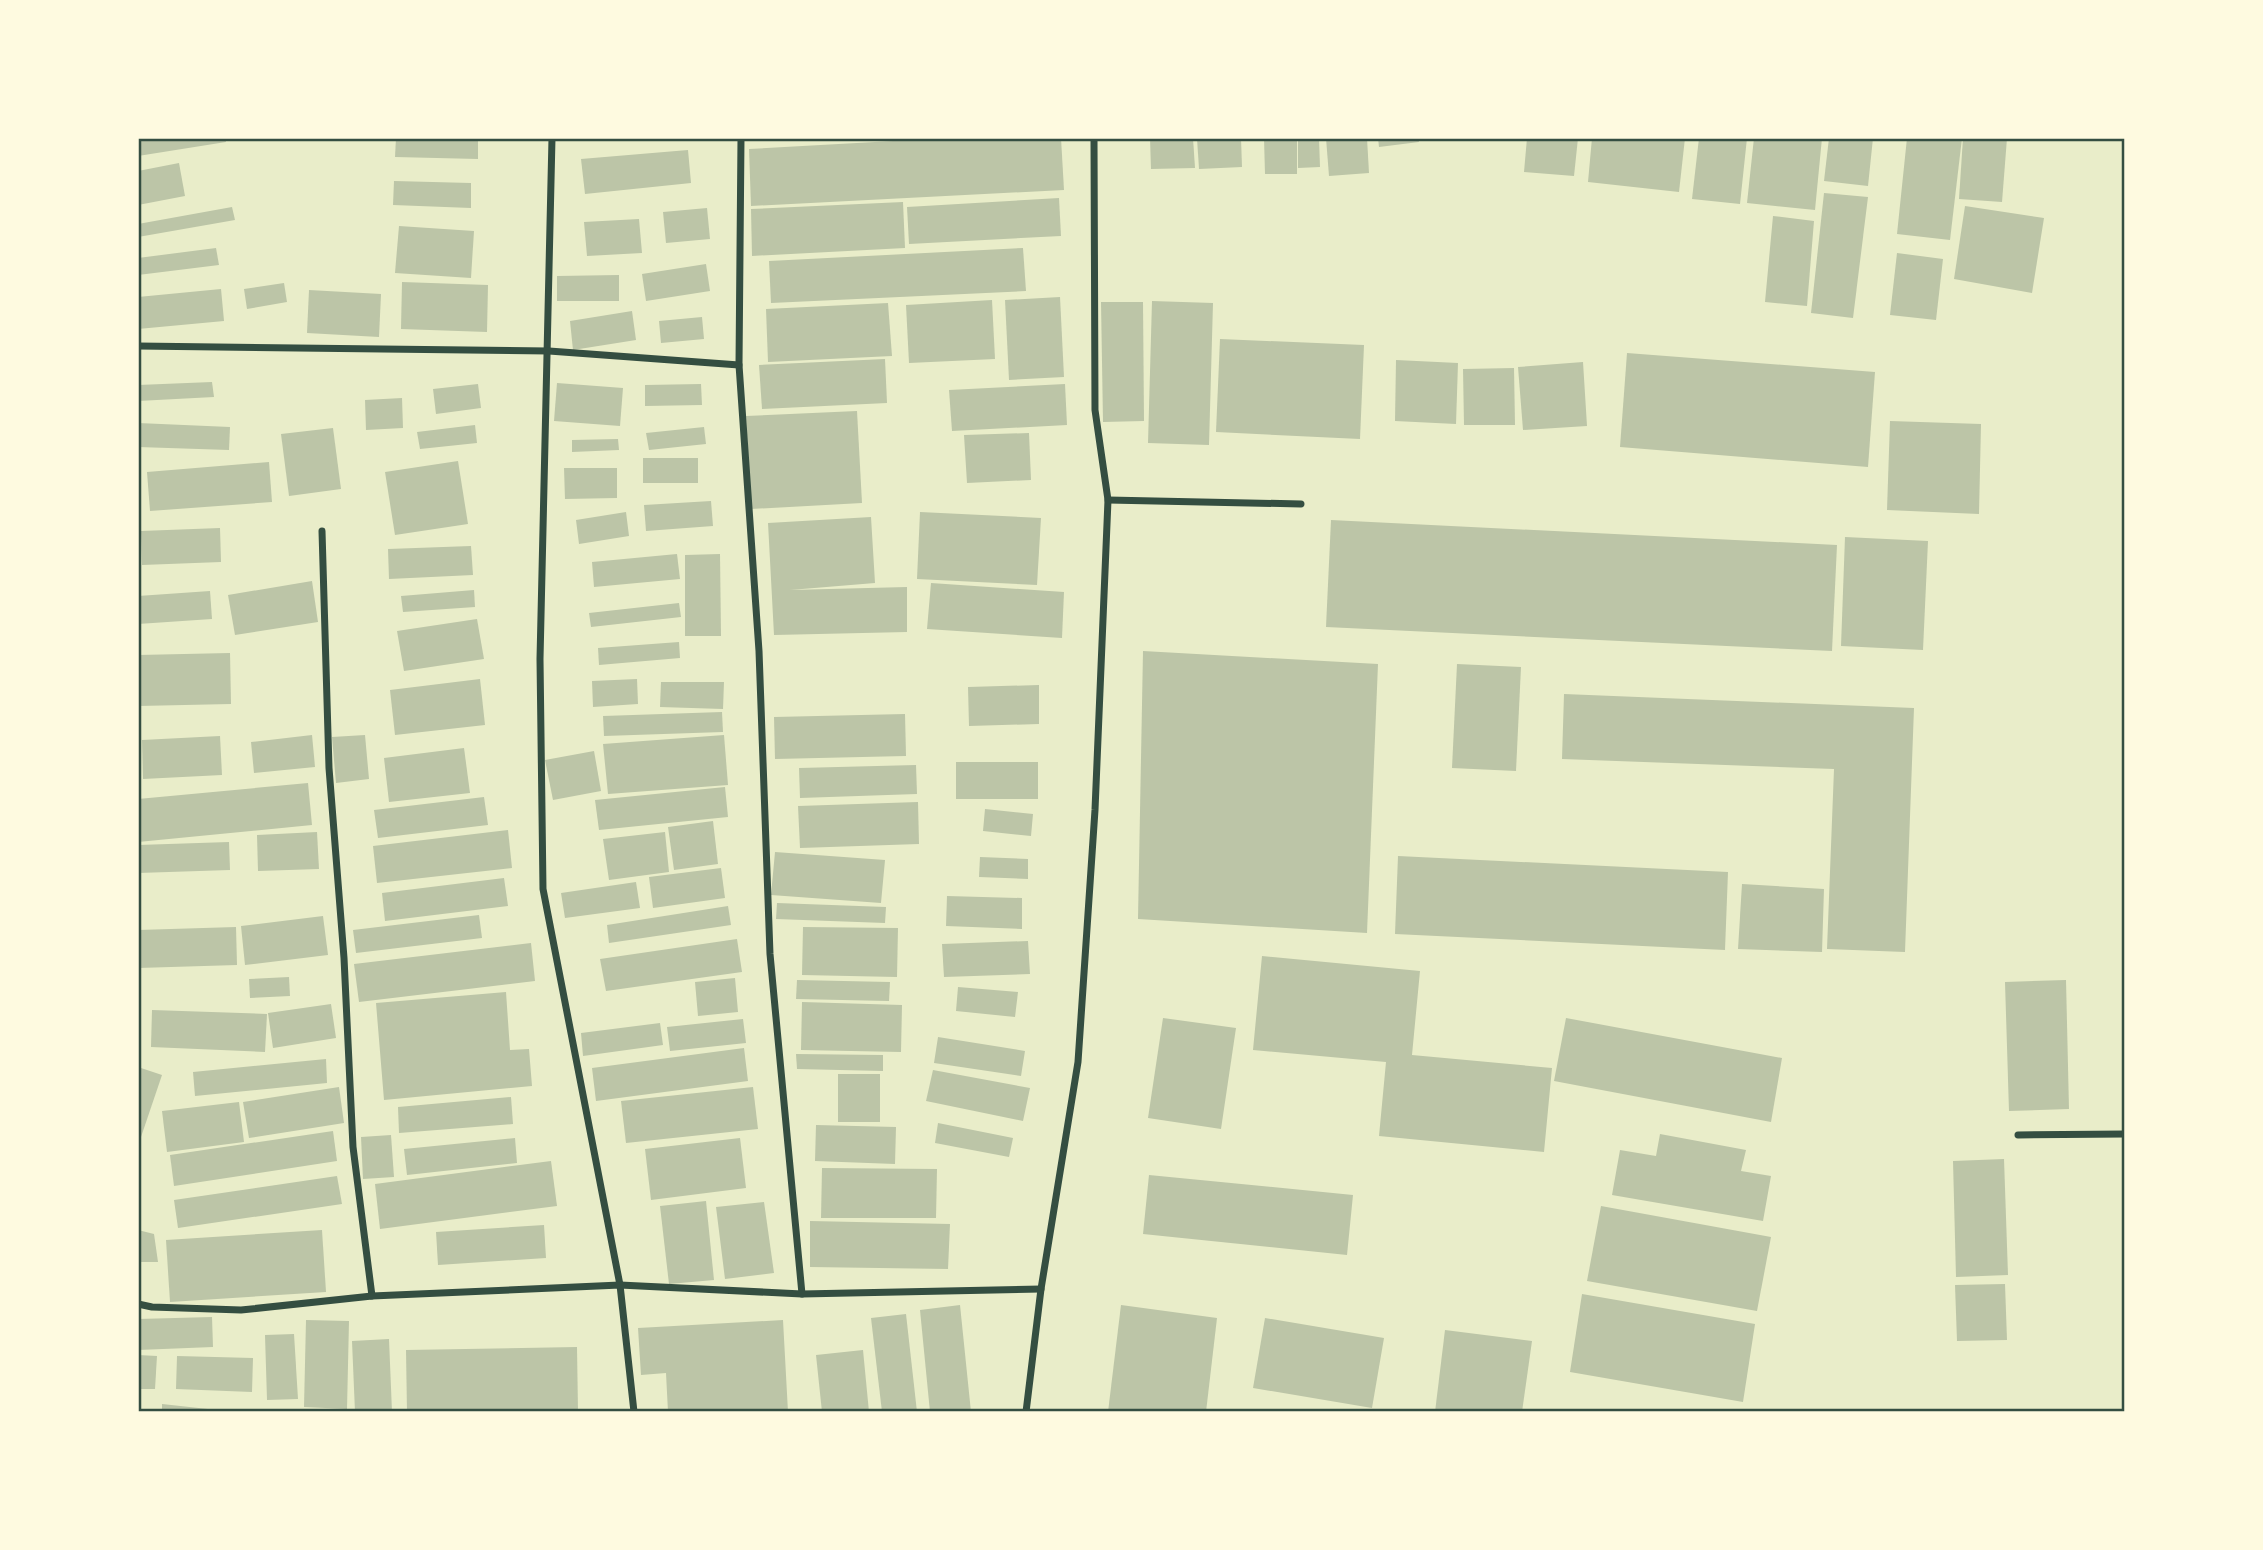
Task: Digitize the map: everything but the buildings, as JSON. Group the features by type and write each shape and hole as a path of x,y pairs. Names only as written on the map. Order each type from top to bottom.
{"street":[{"path":"552,138 540,659 543,889 620,1285 634,1412"},
{"path":"741,138 739,365 759,651 770,954 802,1294"},
{"path":"1026,1412 1041,1289 1078,1062 1095,810 1108,500 1095,410 1094,138"},
{"path":"138,346 549,351 739,365"},
{"path":"1108,500 1301,504"},
{"path":"322,531 329,768 344,958 353,1147 372,1296"},
{"path":"2018,1135 2125,1133"},
{"path":"138,1304 152,1307 241,1310 372,1296 620,1285 802,1294 1041,1289"}]}
